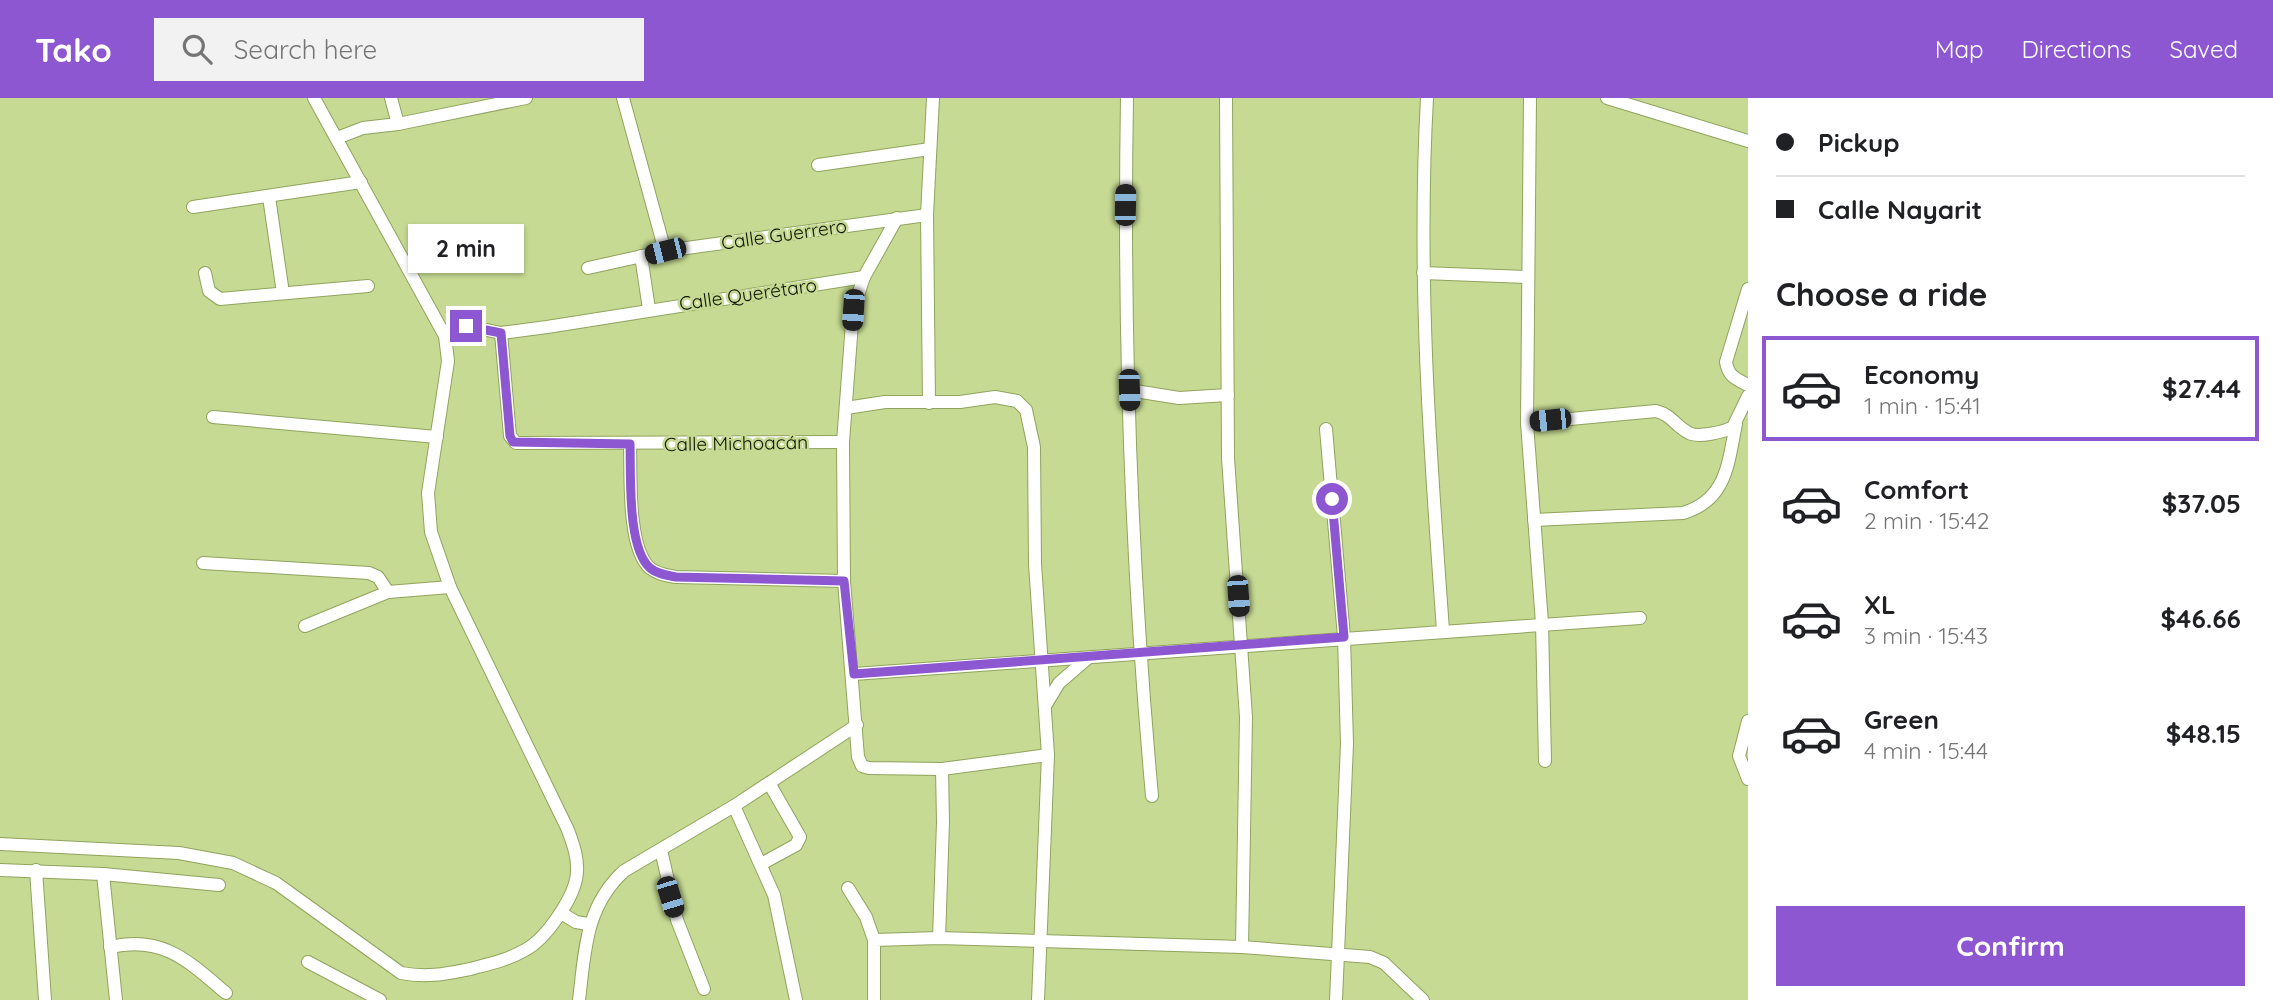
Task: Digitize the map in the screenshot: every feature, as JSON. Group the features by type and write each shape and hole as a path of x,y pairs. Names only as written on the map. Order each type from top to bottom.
{"street":[{"path":"314,98 339,137 361,182 447,335 448,361 430,466 429,514 439,561 450,587 512,719 546,782 572,842 577,875 573,918 579,1000"},
{"path":"391,98 398,124"},
{"path":"339,137 358,129 398,124 498,101 526,98"},
{"path":"623,98 665,251"},
{"path":"929,403 927,215 933,98"},
{"path":"1127,98 1125,231 1129,390 1139,654 1152,796"},
{"path":"1226,98 1228,458 1246,718 1242,947"},
{"path":"1427,98 1423,273 1426,395 1443,630"},
{"path":"1530,98 1527,423 1542,623 1545,761"},
{"path":"1607,98 1748,141"},
{"path":"818,165 930,149"},
{"path":"193,207 361,182"},
{"path":"269,197 284,293"},
{"name":"Calle Guerrero","path":"587,268 665,251 927,215"},
{"path":"897,218 864,277 853,310 843,442 844,581 854,674 858,757 862,766 942,769 1048,755"},
{"path":"641,256 649,309"},
{"path":"205,273 209,291 218,299 368,286"},
{"path":"1423,273 1528,278"},
{"name":"Calle Querétaro","path":"501,333 864,277"},
{"path":"1748,289 1726,362 1732,377 1748,385"},
{"path":"447,335 466,326 501,333"},
{"name":"Calle Michoacán","path":"501,333 510,436 513,442 843,442"},
{"path":"1129,390 1179,398 1228,395"},
{"path":"1534,520 1683,513 1703,507 1722,482 1736,424 1748,396"},
{"path":"846,408 885,402 929,403 1007,398 1017,401 1026,410 1034,447 1041,659 1048,755 1038,1000"},
{"path":"1527,423 1656,411 1666,413 1689,434 1730,429 1736,424"},
{"path":"213,417 437,437"},
{"path":"1325,429 1344,637 1347,744 1336,1000"},
{"path":"630,444 636,540 641,556 652,570 676,577 844,581"},
{"path":"203,563 369,572 378,577 388,592"},
{"path":"305,626 388,592 450,587"},
{"path":"854,674 1640,618"},
{"path":"1045,707 1059,683 1089,657"},
{"path":"1748,721 1739,756 1748,779"},
{"path":"3,842 179,853 233,863 275,883 401,973 420,977 440,975 515,955 573,918 624,871 734,806 857,726"},
{"path":"939,938 942,769"},
{"path":"761,864 796,845 800,837 769,783"},
{"path":"734,806 774,895 796,1000"},
{"path":"661,850 677,920 704,989"},
{"path":"0,870 103,874 219,885"},
{"path":"36,870 45,1000"},
{"path":"103,874 116,1000"},
{"path":"848,888 866,917 874,940 874,1000"},
{"path":"874,940 939,938 1242,947 1338,954 1378,959 1423,1000"},
{"path":"110,947 144,942 165,948 190,962 226,993"},
{"path":"308,962 380,1000"}],"route":[{"path":"466,326 501,333 510,436 513,442 630,444 636,540 641,556 652,570 676,577 844,581 854,674 1344,637 1332,499"}]}
